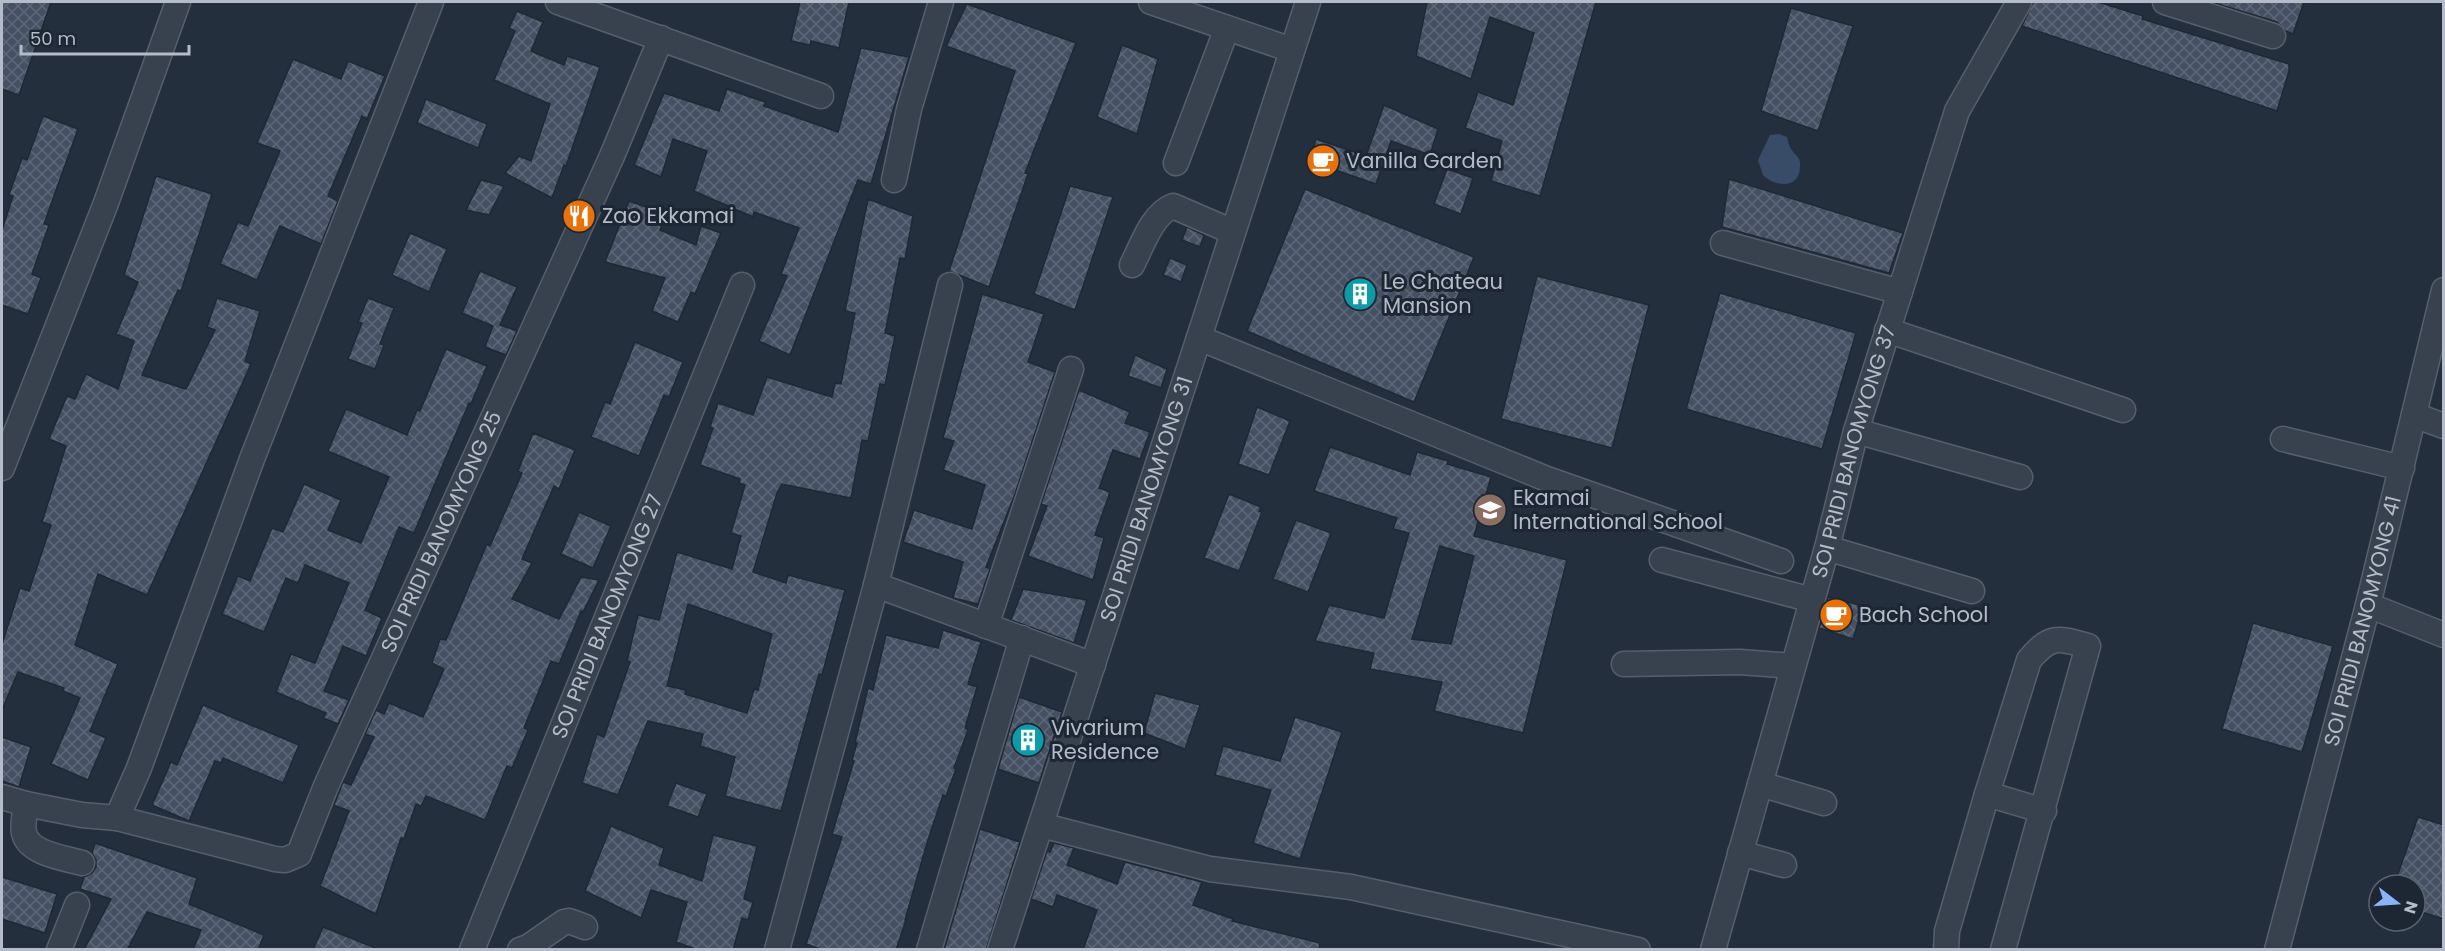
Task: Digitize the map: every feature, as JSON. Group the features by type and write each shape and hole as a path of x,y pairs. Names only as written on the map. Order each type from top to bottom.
{"street":[{"path":"2,468 106,203 178,2"},
{"path":"117,818 139,768 256,448 431,2"},
{"path":"558,2 821,96"},
{"path":"894,180 909,109 941,2"},
{"path":"1151,2 1292,50"},
{"name":"SOI PRIDI BANOMYONG 31","path":"1000,950 1308,2"},
{"name":"SOI PRIDI BANOMYONG 37","path":"1713,950 1827,548 1856,431 1957,111 2019,2"},
{"path":"2165,2 2273,36"},
{"path":"1176,163 1227,28"},
{"name":"SOI PRIDI BANOMYONG 25","path":"2,797 82,815 117,818 275,859 290,858 299,854 326,786 612,156 661,38"},
{"path":"1132,265 1157,219 1166,209 1173,206 1233,232"},
{"path":"1724,243 1900,292"},
{"name":"SOI PRIDI BANOMYONG 27","path":"472,950 742,285"},
{"path":"777,950 876,585 950,285"},
{"name":"SOI PRIDI BANOMYONG 41","path":"2277,950 2368,605 2444,290"},
{"path":"1887,330 2123,410"},
{"path":"1198,338 1547,479 1781,561"},
{"path":"986,626 1071,369"},
{"path":"2415,415 2444,426"},
{"path":"1856,431 2020,477"},
{"path":"2283,439 2402,468"},
{"path":"1827,548 1972,591"},
{"path":"1662,560 1812,600"},
{"path":"876,585 1093,665"},
{"path":"2368,605 2444,635"},
{"path":"929,950 1022,638"},
{"path":"1946,950 1947,931 2029,660 2042,644 2060,639 2088,646 2044,811 2003,950"},
{"path":"1624,664 1740,662 1793,666"},
{"path":"1760,784 1824,803"},
{"path":"1987,794 2044,811"},
{"path":"26,804 23,832 28,843 38,849 82,863"},
{"path":"1041,825 1210,869 1351,887 1638,950"},
{"path":"1740,853 1784,865"},
{"path":"59,950 76,905"},
{"path":"520,950 564,922 569,921 585,927"}],"water":[{"path":"1779,134 1787,137 1800,163 1796,179 1786,184 1774,182 1763,175 1758,160 1770,135"}],"building":[{"path":"2,2 51,2 19,95 2,89"},
{"path":"800,2 849,2 839,48 811,41 810,45 791,41"},
{"path":"1427,2 1596,2 1540,196 1491,181 1502,141 1465,128 1478,92 1513,105 1534,33 1490,17 1471,79 1416,56"},
{"path":"2033,2 2098,2 2143,16 2142,19 2289,64 2277,111 2022,26"},
{"path":"2211,2 2304,2 2293,34 2277,22"},
{"path":"967,4 1076,43 1025,173 1028,174 989,287 949,271 1015,71 946,46"},
{"path":"1791,8 1853,26 1818,131 1761,111"},
{"path":"517,11 543,22 531,51 564,65 567,56 600,67 566,166 564,165 552,198 505,173 519,156 531,161 550,104 494,80 515,31 509,28"},
{"path":"1122,45 1158,59 1137,134 1097,117"},
{"path":"861,48 909,57 871,184 858,180 790,355 759,341 787,276 781,274 799,228 754,212 753,217 694,191 707,151 673,139 661,177 634,165 664,93 719,111 727,89 765,102 764,106 838,132"},
{"path":"293,59 341,79 348,61 385,76 367,119 362,116 328,196 338,201 321,244 280,226 257,280 220,264 238,222 248,226 280,151 257,143"},
{"path":"426,99 487,124 478,148 417,123"},
{"path":"1384,105 1438,129 1430,155 1391,141 1376,184 1309,161 1316,139 1366,156"},
{"path":"43,116 78,129 44,224 49,225 32,274 41,278 28,314 2,305 2,230 13,196 9,195 22,158 27,160"},
{"path":"1447,169 1473,178 1461,214 1434,204"},
{"path":"156,176 212,194 181,291 178,290 142,375 186,389 215,330 207,327 217,298 260,311 245,361 251,364 147,595 98,574 75,645 118,664 90,731 106,738 88,780 51,764 80,698 63,691 64,688 18,672 2,710 2,644 20,588 29,591 51,525 42,522 66,446 49,439 67,396 75,399 86,374 118,389 134,341 116,334 138,282 124,275"},
{"path":"1729,179 1903,233 1889,273 1722,227"},
{"path":"481,180 504,186 489,215 466,210"},
{"path":"1070,186 1113,197 1075,310 1034,294"},
{"name":"Le Chateau Mansion","path":"1305,189 1474,257 1414,402 1247,331"},
{"path":"868,199 913,216 905,259 900,258 885,333 895,336 885,385 880,384 868,441 862,440 851,498 782,484 777,493 753,572 786,583 788,575 845,590 781,811 725,796 735,757 700,746 703,734 648,721 618,795 582,783 597,734 604,737 630,662 627,661 638,615 659,620 677,552 732,569 741,536 731,533 745,485 739,483 740,479 700,465 713,428 710,427 718,403 753,415 767,377 832,397 835,383 841,384 855,313 845,311","holes":["688,604 772,634 758,690 754,689 747,713 685,694 686,690 667,686"]},
{"path":"629,201 666,214 660,230 696,245 701,226 721,233 695,294 691,292 678,322 652,311 665,278 605,262"},
{"path":"1187,227 1204,235 1200,247 1182,240"},
{"path":"410,233 447,249 429,292 392,275"},
{"path":"1170,258 1187,265 1181,282 1163,275"},
{"path":"480,271 517,287 500,325 517,331 506,355 485,347 493,326 462,313"},
{"path":"1537,276 1649,305 1612,448 1501,419"},
{"path":"1720,293 1856,333 1822,449 1686,409"},
{"path":"982,294 1044,314 1028,362 1055,372 1015,494 986,567 990,569 978,604 953,598 963,562 903,542 914,510 972,529 985,485 943,470 954,441 943,438"},
{"path":"368,298 394,308 380,344 384,345 375,369 348,359 362,323 358,322"},
{"path":"635,342 683,362 669,397 664,395 639,456 591,437 605,402 610,404"},
{"path":"446,349 487,366 414,533 399,527 365,610 382,618 366,656 343,646 324,691 349,700 338,724 323,718 326,713 276,692 291,654 315,663 349,583 305,565 298,583 286,578 264,632 222,614 238,576 250,581 272,528 283,532 304,484 341,500 328,530 361,543 389,477 328,451 346,409 407,435 417,410 420,411"},
{"path":"1135,355 1167,369 1161,388 1128,376"},
{"path":"1079,390 1130,412 1125,423 1150,432 1140,459 1113,450 1099,488 1110,492 1095,535 1104,538 1093,580 1028,556 1047,506 1041,504"},
{"path":"1257,407 1290,421 1269,475 1238,464"},
{"path":"533,433 575,450 559,489 554,486 522,559 532,563 512,599 559,619 581,577 599,580 583,612 581,611 559,664 551,661 524,728 528,730 512,768 507,766 485,820 426,796 421,806 416,804 404,839 401,838 376,914 320,886 349,811 334,805 343,782 351,785 374,737 365,734 376,710 384,714 389,703 423,717 444,669 432,663 440,639 446,640 487,544 490,546 522,473 518,471"},
{"path":"1330,447 1410,475 1417,452 1491,477 1474,536 1567,560 1523,733 1434,711 1442,682 1370,669 1374,653 1315,641 1329,605 1384,618 1409,533 1393,529 1397,518 1314,491","holes":["1440,546 1474,556 1451,644 1412,639"]},
{"path":"1229,494 1261,507 1259,511 1262,512 1239,571 1204,558"},
{"path":"579,512 611,526 593,568 561,554"},
{"path":"1296,520 1331,533 1308,592 1273,579"},
{"path":"1023,589 1087,600 1074,643 1011,620"},
{"name":"Bach School","path":"1828,597 1863,606 1853,639 1819,628"},
{"path":"2253,623 2333,646 2302,752 2222,729"},
{"path":"943,630 981,642 968,684 977,687 965,728 968,730 954,768 956,769 946,796 943,795 927,843 896,950 823,950 806,944 842,837 832,834 854,761 852,760 857,743 855,743 868,688 873,690 886,635 938,648"},
{"path":"1155,693 1200,705 1185,749 1144,733"},
{"name":"Vivarium Residence","path":"1019,697 1062,712 1039,783 998,769"},
{"path":"203,705 299,745 283,783 223,758 221,763 215,761 189,821 152,805 171,762 177,765"},
{"path":"1295,717 1342,732 1300,859 1253,843 1271,790 1215,775 1223,746 1280,761"},
{"path":"2,737 31,747 19,787 2,781"},
{"path":"676,783 707,794 698,817 667,806"},
{"path":"2418,817 2444,825 2444,919 2427,914 2427,873 2398,873"},
{"path":"611,826 664,848 659,865 702,881 713,835 757,846 744,899 753,902 748,920 742,918 733,950 698,950 676,942 687,902 651,890 641,918 585,891"},
{"path":"980,829 1020,842 986,950 944,950"},
{"path":"95,843 197,878 189,904 264,935 258,950 193,950 201,930 147,912 127,950 84,950 111,899 80,889 84,877 92,873 96,867 96,860 92,853"},
{"path":"1054,843 1074,848 1067,865 1117,884 1125,862 1202,882 1193,905 1233,919 1232,921 1320,943 1319,950 1083,950 1097,910 1057,895 1053,907 1031,899 1047,851 1050,852"},
{"path":"2,877 57,894 45,933 2,919"},
{"path":"323,927 378,949 378,950 313,950"}],"place":[{"name":"Vanilla Garden","path":"1323,161"},
{"name":"Zao Ekkamai","path":"579,216"},
{"name":"Le Chateau Mansion","path":"1360,294"},
{"name":"Ekamai International School","path":"1490,510"},
{"name":"Bach School","path":"1836,615"},
{"name":"Vivarium Residence","path":"1028,740"}]}
